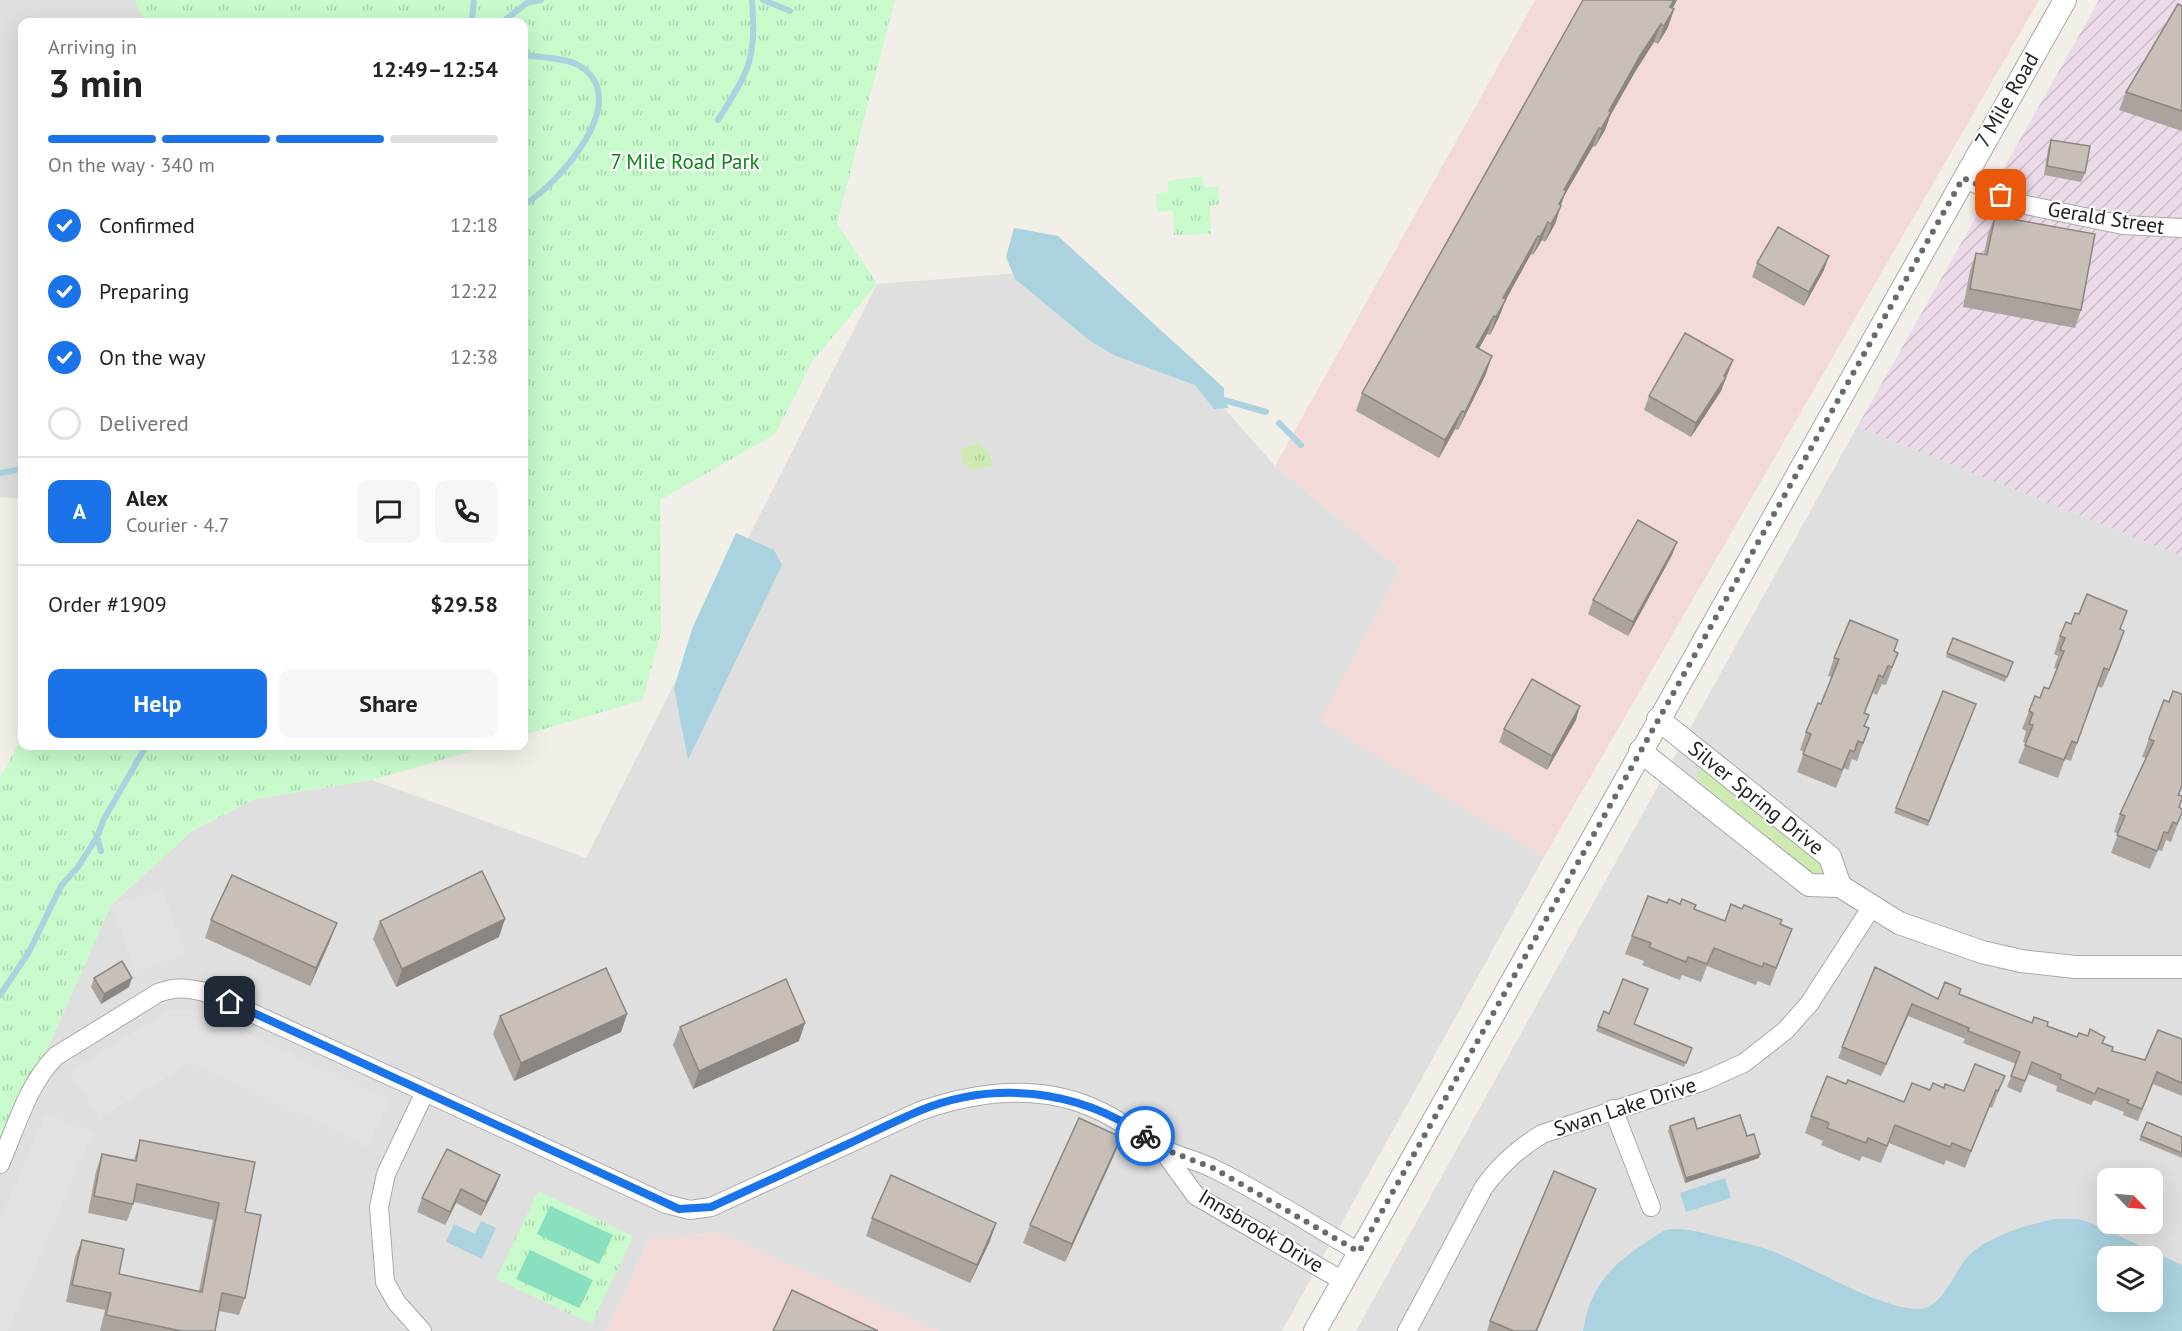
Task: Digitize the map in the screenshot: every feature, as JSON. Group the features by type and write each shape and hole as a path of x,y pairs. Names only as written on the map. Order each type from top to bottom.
{"street":[{"name":"7 Mile Road","path":"1315,1331 2065,0"},
{"name":"Gerald Street","path":"1963,178 2020,204 2123,225 2182,228"},
{"name":"Silver Spring Drive","path":"1640,751 1809,885 1839,886 1830,857 1658,719"},
{"path":"1839,886 1871,908 1932,935 2021,961 2075,967 2182,967"},
{"name":"Swan Lake Drive","path":"1407,1331 1484,1187 1500,1166 1519,1148 1542,1134 1704,1081 1744,1063 1759,1053 1786,1030 1809,1004 1871,908"},
{"name":"Innsbrook Drive","path":"0,1164 42,1070 56,1056 158,993 172,988 188,987 208,993 666,1204 690,1210 711,1207 920,1111 977,1095 1036,1093 1082,1104 1135,1129 1161,1148 1213,1168 1359,1252"},
{"path":"422,1331 397,1303 385,1282 379,1207 386,1174 424,1092"},
{"path":"1613,1109 1651,1207"},
{"name":"Innsbrook Drive","path":"1161,1148 1196,1196 1343,1281"}],"shaded area":[{"path":"0,0 135,0 143,18 18,18 18,499 0,497"},
{"path":"1535,0 2039,0 1544,857 1320,722 1400,569 1275,466"},
{"path":"2099,0 2182,0 2182,556 1857,427"},
{"path":"1059,270 1195,375 1275,466 1400,569 1321,722 1544,857 1282,1331 939,1331 720,1233 650,1238 606,1331 0,1331 0,1156 111,905 192,831 255,799 372,780 586,858 877,284"},
{"path":"1857,427 2182,556 2182,1331 1356,1331"},
{"path":"162,887 186,955 136,974 111,905"},
{"path":"171,1010 197,1010 390,1099 368,1147 189,1063 100,1118 69,1072"},
{"path":"46,1112 93,1132 8,1331 0,1331 0,1220"},
{"path":"720,1233 939,1331 606,1331 650,1238"}],"green space":[{"name":"7 Mile Road Park","path":"135,0 895,0 837,223 877,284 812,362 775,434 660,500 661,632 643,700 528,734 528,18 143,18"},
{"path":"1202,176 1205,188 1218,186 1220,204 1210,206 1211,234 1174,235 1173,211 1157,212 1156,193 1168,192 1168,181"},
{"path":"978,443 989,453 993,466 970,470 962,460 961,449"},
{"path":"18,744 18,750 475,750 372,780 255,799 192,831 111,905 0,1156 0,778"},
{"path":"1703,767 1824,863 1823,873 1813,875 1698,780 1698,770"},
{"path":"538,1191 633,1236 592,1324 496,1279"},
{"path":"550,1206 613,1235 599,1264 537,1234"},
{"path":"530,1250 593,1280 579,1308 516,1279"}],"water":[{"path":"1014,228 1058,236 1224,388 1224,400 1229,408 1214,409 1195,385 1116,356 1090,341 1015,279 1006,257"},
{"path":"736,533 774,550 782,565 688,760 674,688 692,629"},
{"path":"1725,1178 1731,1198 1686,1212 1680,1193"},
{"path":"2055,1219 2078,1219 2097,1226 2097,1234 2115,1234 2141,1246 2097,1246 2097,1312 2163,1312 2163,1256 2182,1265 2182,1331 1583,1331 1587,1312 1594,1296 1611,1270 1665,1230 1690,1230 1751,1244 1788,1258 1866,1295 1904,1307 1920,1309 1935,1303 1941,1297 1965,1260 1973,1252 1994,1239"},
{"path":"481,1221 496,1228 482,1259 446,1242 454,1224 475,1234"}],"building":[{"path":"1583,0 1674,0 1670,7 1674,9 1664,26 1661,24 1641,54 1609,111 1611,112 1601,129 1599,128 1564,190 1566,191 1559,204 1561,206 1551,224 1548,222 1540,237 1538,236 1503,298 1506,299 1496,317 1494,316 1476,347 1492,356 1465,412 1462,411 1445,440 1362,393"},
{"path":"2178,4 2182,6 2182,111 2126,92"},
{"path":"2051,140 2090,146 2085,173 2047,166"},
{"path":"1995,216 2095,234 2081,310 1970,289 1976,253 1987,255"},
{"path":"1778,227 1829,256 1809,292 1757,263"},
{"path":"1685,333 1733,360 1724,376 1726,377 1696,423 1649,396"},
{"path":"1638,520 1677,542 1633,622 1593,600"},
{"path":"2087,594 2127,611 2120,629 2124,631 2109,670 2104,668 2077,743 2072,741 2064,760 2025,745 2033,725 2029,724 2033,713 2029,711 2035,696 2040,698 2044,687 2049,689 2064,651 2060,650 2065,638 2060,636 2066,622 2071,624 2075,613 2079,614"},
{"path":"1850,620 1898,640 1894,651 1898,653 1892,667 1888,666 1883,677 1879,675 1864,713 1869,715 1864,726 1869,728 1863,743 1858,741 1854,752 1850,750 1842,770 1803,754 1811,734 1806,732 1818,703 1821,704 1839,659 1834,658"},
{"path":"1953,638 2013,662 2007,677 1947,653"},
{"path":"1532,679 1580,706 1552,756 1504,729"},
{"path":"1943,691 1976,704 1929,821 1896,808"},
{"path":"2173,691 2182,694 2182,786 2178,795 2182,796 2179,807 2182,813 2177,824 2173,822 2168,833 2164,832 2157,851 2117,835 2125,816 2120,814 2154,741 2149,739 2164,700 2169,702"},
{"path":"482,871 505,919 402,969 380,921"},
{"path":"232,875 337,923 316,968 211,920"},
{"path":"1648,896 1667,903 1669,899 1680,904 1682,899 1696,905 1694,909 1725,921 1731,904 1742,909 1744,905 1782,920 1780,924 1792,929 1776,968 1764,963 1762,967 1714,948 1707,964 1688,957 1686,962 1649,947 1651,943 1632,936"},
{"path":"122,961 132,978 104,994 94,978"},
{"path":"1875,967 1938,999 1945,982 1961,989 1959,994 2032,1023 2034,1017 2048,1022 2047,1026 2077,1037 2079,1033 2088,1036 2090,1029 2105,1037 2102,1043 2113,1047 2112,1051 2145,1060 2158,1030 2182,1039 2182,1083 2157,1072 2142,1109 2127,1103 2129,1100 2098,1088 2095,1094 2060,1079 2061,1075 2032,1062 2025,1081 2011,1076 2020,1052 1968,1031 1969,1028 1912,1004 1886,1064 1842,1047"},
{"path":"606,968 627,1014 521,1063 500,1016"},
{"path":"786,979 805,1023 699,1071 680,1027"},
{"path":"1623,979 1648,989 1634,1024 1692,1048 1686,1063 1598,1026 1604,1011 1609,1014"},
{"path":"1975,1064 2005,1076 1998,1091 1996,1090 1971,1151 1952,1143 1950,1147 1895,1125 1887,1146 1868,1138 1866,1143 1827,1128 1829,1123 1811,1116 1827,1076 1846,1084 1848,1080 1904,1102 1912,1083 1930,1090 1933,1083 1944,1088 1945,1084 1964,1091"},
{"path":"1740,1115 1747,1136 1754,1134 1760,1154 1686,1178 1670,1126 1694,1118 1697,1129"},
{"path":"1079,1118 1121,1137 1072,1244 1030,1225"},
{"path":"2147,1122 2182,1137 2182,1153 2141,1136"},
{"path":"140,1140 255,1162 245,1212 261,1215 245,1298 222,1293 215,1331 181,1331 106,1315 111,1293 72,1285 82,1240 124,1249 119,1274 202,1292 219,1203 137,1184 133,1204 94,1196 102,1154 136,1161"},
{"path":"447,1149 500,1175 486,1202 461,1189 450,1212 422,1198"},
{"path":"1554,1171 1596,1189 1536,1331 1514,1331 1490,1321"},
{"path":"891,1175 996,1223 977,1265 872,1218"},
{"path":"792,1290 878,1331 773,1331"}],"waterway":[{"path":"472,18 474,0"},
{"path":"507,18 527,3 541,0"},
{"path":"718,120 749,64 753,37 752,0"},
{"path":"763,0 790,11"},
{"path":"528,55 560,59 578,65 594,80 599,98 596,118 572,160 528,202"},
{"path":"1224,400 1266,412"},
{"path":"1279,423 1301,445"},
{"path":"0,473 18,470"},
{"path":"96,839 104,819 144,750"},
{"path":"97,837 101,851"},
{"path":"0,995 29,952 61,886 78,867 97,837"}],"way so far":[{"path":"1145,1136 1161,1148 1213,1168 1359,1252 1963,178 2001,195"}],"route":[{"path":"230,1002 679,1209 700,1210 711,1207 920,1111 948,1101 977,1095 1022,1092 1062,1098 1101,1111 1145,1136"}]}
